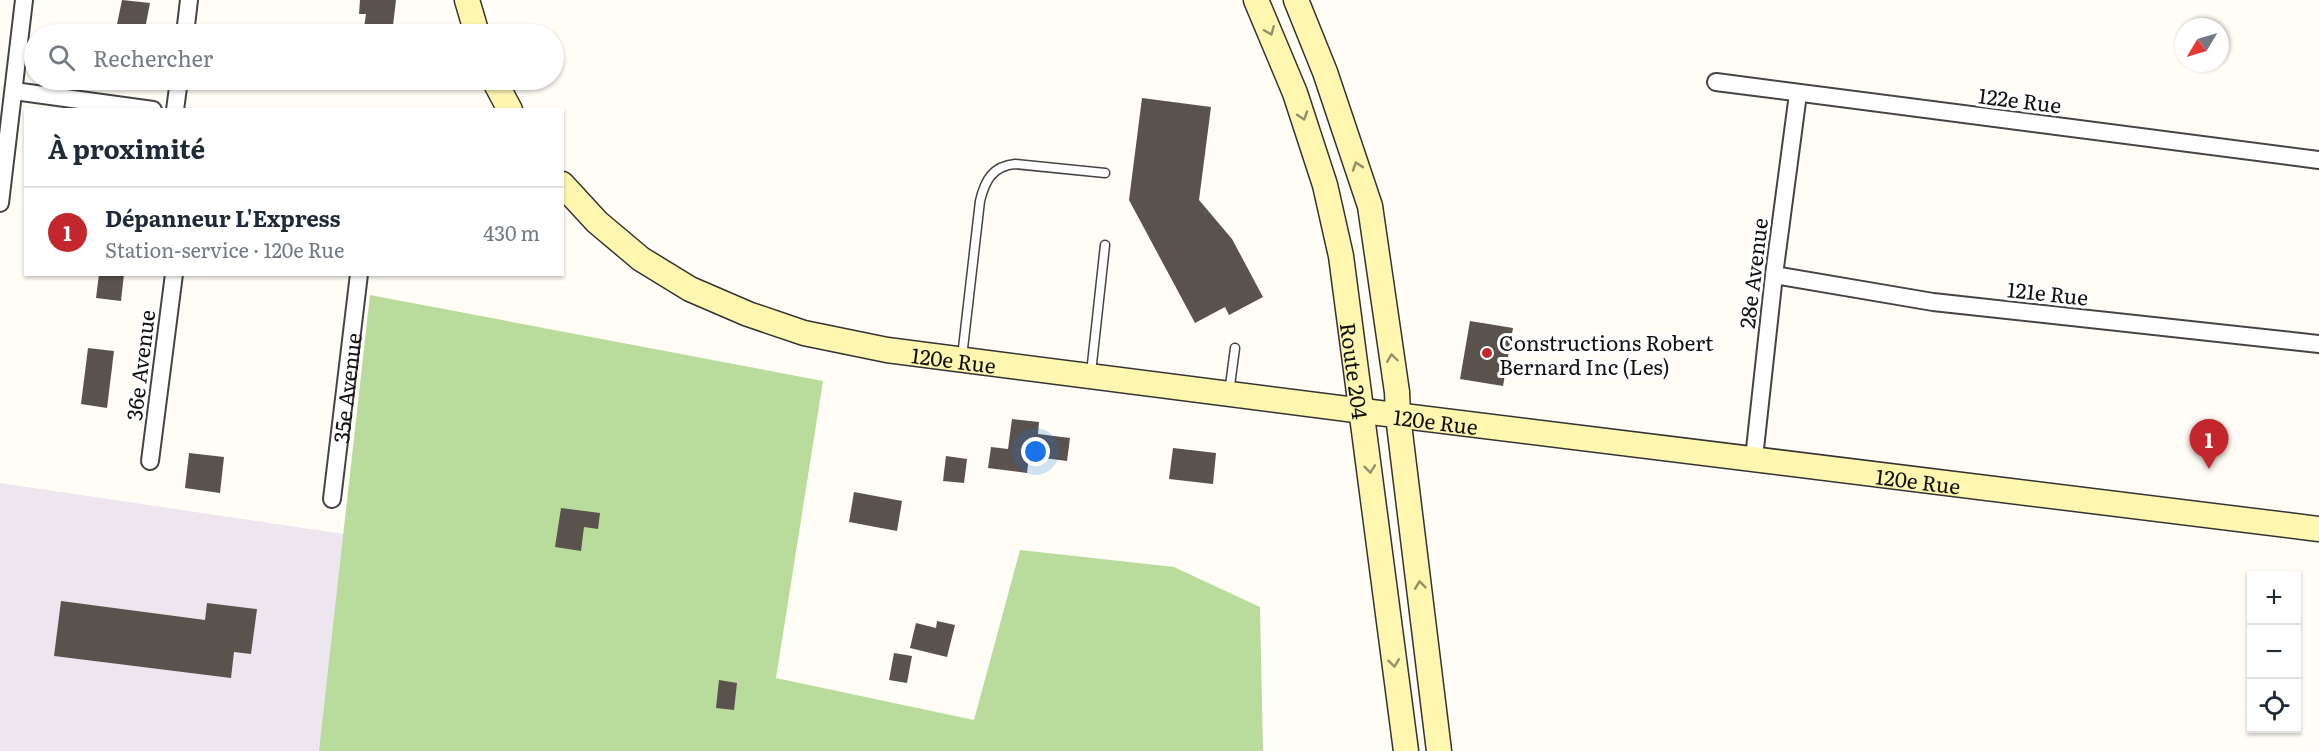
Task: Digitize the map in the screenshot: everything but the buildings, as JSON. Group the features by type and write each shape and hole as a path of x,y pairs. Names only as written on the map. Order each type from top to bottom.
{"street":[{"path":"0,203 24,0"},
{"path":"186,24 189,0"},
{"path":"467,0 474,24"},
{"name":"Route 204","path":"1256,0 1295,93 1325,185 1341,256 1406,751"},
{"name":"Route 204","path":"1296,0 1325,72 1370,206 1397,392 1439,751"},
{"name":"122e Rue","path":"1716,82 2319,160"},
{"path":"175,108 178,90"},
{"path":"499,90 509,108"},
{"path":"14,91 138,108"},
{"name":"28e Avenue","path":"1754,458 1774,274 1798,94"},
{"name":"120e Rue","path":"564,186 597,222 641,259 700,293 748,314 804,333 887,350 1398,416 2319,529"},
{"name":"121e Rue","path":"1774,274 1933,302 2319,344"},
{"name":"36e Avenue","path":"150,461 174,276"},
{"name":"35e Avenue","path":"332,499 358,276"}],"lane":[{"path":"962,361 984,183 995,170 1003,165 1015,164 1105,173"},
{"path":"1090,376 1104,245"},
{"path":"1229,394 1235,348"}],"shaded area":[{"path":"0,483 344,534 320,751 0,751"}],"green space":[{"path":"370,295 823,381 776,678 974,720 1020,550 1174,567 1260,607 1263,751 319,751"}],"place":[{"name":"Constructions Robert Bernard Inc (Les)","path":"1487,353"},
{"name":"Dépanneur L'Express","path":"2209,469"}]}
